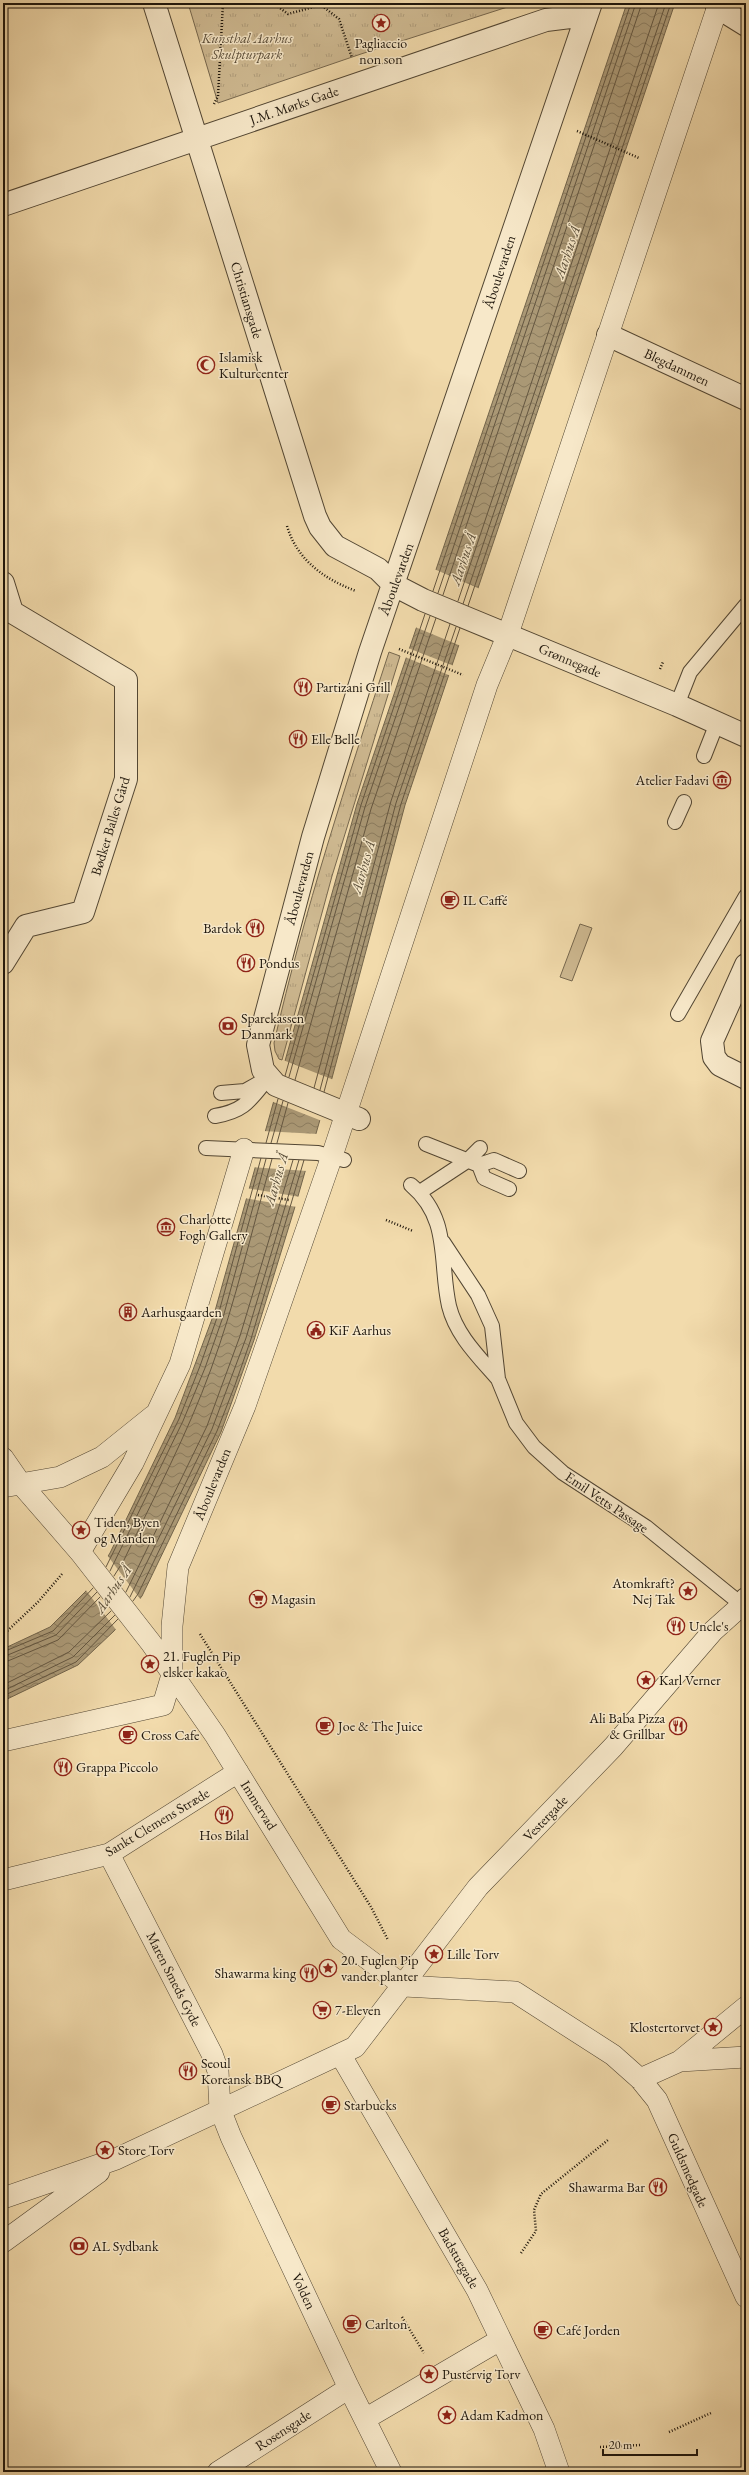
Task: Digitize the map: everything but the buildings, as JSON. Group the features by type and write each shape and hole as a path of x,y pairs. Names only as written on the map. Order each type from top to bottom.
{"street":[{"name":"Christiansgade","path":"154,3 315,516 324,532 335,546 378,569 394,585"},
{"path":"718,5 746,25"},
{"name":"Åboulevarden","path":"3,1741 163,1705 172,1675 172,1626 178,1567 245,1406 332,1156 488,685 498,630 608,335 718,5"},
{"name":"J.M. Mørks Gade","path":"3,205 546,20 589,9"},
{"name":"Åboulevarden","path":"272,1081 259,1059 258,1045 313,837 370,652 589,9"},
{"name":"Blegdammen","path":"608,335 746,400"},
{"name":"Bødker Balles Gård","path":"3,583 12,612 126,680 126,779 83,912 26,926 3,963"},
{"name":"Grønnegade","path":"394,585 415,596 678,705 746,736"},
{"path":"746,965 712,1041 714,1057 720,1065 746,1078"},
{"path":"272,1081 346,1114"},
{"path":"82,1554 133,1463 180,1364 250,1149"},
{"path":"12,1486 60,1477 102,1457 157,1413"},
{"name":"Immervad","path":"3,1458 12,1486 82,1554 151,1643 215,1735 341,1939 404,1986"},
{"name":"Vestergade","path":"348,2050 404,1986 478,1887 613,1747 713,1631 745,1604"},
{"name":"Sankt Clemens Stræde","path":"3,1880 109,1854 238,1772"},
{"name":"Maren Smeds Gyde","path":"109,1854 212,2054 218,2071 220,2109"},
{"name":"Guldsmedgade","path":"404,1986 515,1992 613,2055 640,2079 657,2100 746,2297"},
{"path":"640,2079 680,2061 746,2008"},
{"path":"3,2198 116,2159 348,2050"},
{"name":"Badstuegade","path":"348,2050 477,2290 544,2429 559,2472"},
{"path":"680,2061 746,2057"},
{"name":"Volden","path":"220,2109 349,2388 391,2472"},
{"path":"3,2242 116,2159"},
{"path":"365,2419 500,2340"},
{"name":"Rosensgade","path":"218,2472 349,2388"}],"lane":[{"path":"678,705 690,672 746,605"},
{"path":"704,756 717,723"},
{"path":"675,822 684,802"},
{"path":"678,1014 746,896"},
{"path":"221,1093 245,1091 272,1081"},
{"path":"215,1116 233,1113 272,1081"},
{"path":"426,1144 473,1163 494,1160 519,1171"},
{"path":"206,1148 250,1149 332,1156"},
{"path":"473,1163 480,1148"},
{"path":"473,1163 484,1178 509,1189"},
{"name":"Emil Vetts Passage","path":"473,1163 415,1189 435,1215 443,1242 449,1307 465,1341 498,1379"},
{"name":"Emil Vetts Passage","path":"443,1242 478,1295 492,1326 498,1379 516,1423 534,1447 563,1473 646,1527 745,1604"}],"path":[{"path":"197,138 218,96 223,3"},
{"path":"273,3 288,14 321,6 339,19 360,83"},
{"path":"572,129 638,158"},
{"path":"402,650 459,674"},
{"path":"251,1194 296,1202"},
{"path":"3,1635 38,1602 82,1554"},
{"path":"196,1628 371,1907"},
{"path":"521,2252 536,2231 534,2210 541,2194 608,2140"},
{"path":"402,2317 439,2377"},
{"path":"668,2432 711,2413"},
{"path":"600,2447 640,2445"}],"green space":[{"name":"Kunsthal Aarhus Skulpturpark","path":"188,3 520,3 361,54 218,103"},
{"path":"389,652 400,656 332,876 282,1060 279,1059 275,1051 274,1043 299,944 327,846"},
{"path":"580,924 592,928 572,981 560,977"}],"water":[{"name":"Aarhus Å","path":"627,3 675,3 405,805 332,1078 294,1210 254,1340 221,1432 142,1596 114,1631 78,1665 3,1701 3,1649 50,1627 86,1591 110,1553 175,1418 215,1311 357,804"}],"pier":[{"path":"434,569 480,589 461,646 415,627"},
{"path":"408,648 454,666 451,676 405,657"},
{"path":"283,1060 334,1080 322,1121 271,1101"},
{"path":"263,1131 318,1134 307,1171 252,1167"},
{"path":"246,1188 300,1197 297,1207 244,1198"},
{"path":"107,1555 141,1600 117,1631 85,1589"}],"place":[{"name":"Pagliaccio non son","path":"381,23"},
{"name":"Islamisk Kulturcenter","path":"206,365"},
{"name":"Partizani Grill","path":"303,687"},
{"name":"Elle Belle","path":"298,739"},
{"name":"Atelier Fadavi","path":"722,780"},
{"name":"IL Caffé","path":"450,900"},
{"name":"Bardok","path":"255,928"},
{"name":"Pondus","path":"246,963"},
{"name":"Sparekassen Danmark","path":"228,1026"},
{"name":"Charlotte Fogh Gallery","path":"166,1227"},
{"name":"Aarhusgaarden","path":"128,1312"},
{"name":"KiF Aarhus","path":"316,1330"},
{"name":"Tiden, Byen og Manden","path":"81,1530"},
{"name":"Atomkraft? Nej Tak","path":"688,1591"},
{"name":"Magasin","path":"258,1599"},
{"name":"Uncle's","path":"676,1626"},
{"name":"21. Fuglen Pip elsker kakao","path":"150,1664"},
{"name":"Karl Verner","path":"646,1680"},
{"name":"Joe & The Juice","path":"325,1726"},
{"name":"Ali Baba Pizza & Grillbar","path":"678,1726"},
{"name":"Cross Cafe","path":"128,1735"},
{"name":"Grappa Piccolo","path":"63,1767"},
{"name":"Hos Bilal","path":"224,1815"},
{"name":"Lille Torv","path":"434,1954"},
{"name":"20. Fuglen Pip vander planter","path":"328,1968"},
{"name":"Shawarma king","path":"309,1973"},
{"name":"7-Eleven","path":"322,2010"},
{"name":"Klostertorvet","path":"713,2027"},
{"name":"Seoul Koreansk BBQ","path":"188,2071"},
{"name":"Starbucks","path":"331,2105"},
{"name":"Store Torv","path":"105,2150"},
{"name":"Shawarma Bar","path":"658,2187"},
{"name":"AL Sydbank","path":"79,2246"},
{"name":"Carlton","path":"352,2324"},
{"name":"Café Jorden","path":"543,2330"},
{"name":"Pustervig Torv","path":"429,2374"},
{"name":"Adam Kadmon","path":"447,2415"}]}
